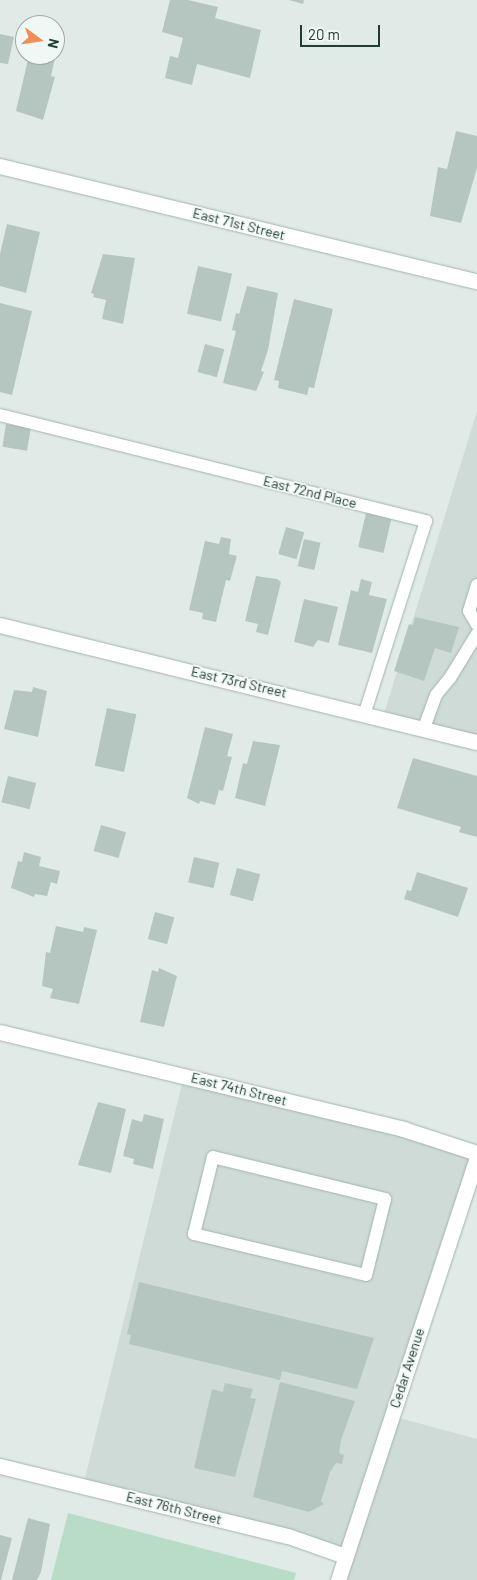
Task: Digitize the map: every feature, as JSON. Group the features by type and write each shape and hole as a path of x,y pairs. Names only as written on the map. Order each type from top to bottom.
{"street":[{"name":"East 71st Street","path":"0,166 477,281"},
{"name":"East 73rd Street","path":"0,625 365,712 477,742"},
{"name":"East 74th Street","path":"0,1032 403,1129 477,1155"},
{"name":"Cedar Avenue","path":"338,1580 477,1155"},
{"name":"East 76th Street","path":"0,1466 288,1536 345,1556"}],"lane":[{"name":"East 72nd Place","path":"0,415 426,521 365,712"},
{"path":"477,585 469,612 477,625"},
{"path":"424,728 436,695 450,678 477,634"},
{"path":"213,1157 385,1199 366,1275 194,1234 213,1157"}],"shaded area":[{"path":"477,411 477,742 383,717"},
{"path":"184,1076 477,1153 392,1416 477,1439 477,1580 338,1580 345,1556 83,1486"}],"green space":[{"path":"68,1513 296,1573 294,1580 51,1580"}],"building":[{"path":"170,0 188,0 218,7 215,18 261,30 250,78 197,64 192,85 165,78 170,56 178,58 183,38 162,32"},
{"path":"289,0 304,0 303,4"},
{"path":"0,34 14,37 8,64 0,63"},
{"path":"27,65 53,65 51,76 55,77 43,120 16,111"},
{"path":"456,131 477,136 477,168 461,223 430,216 438,167 447,169"},
{"path":"7,224 40,232 26,293 0,286 0,254"},
{"path":"103,254 135,258 123,324 102,319 106,300 93,297 94,294 91,293"},
{"path":"198,266 232,274 221,322 187,314"},
{"path":"247,286 278,293 268,350 261,371 264,372 256,391 223,383 236,331 232,330 236,313 239,314"},
{"path":"294,299 333,309 314,388 309,387 307,395 278,388 279,381 274,380"},
{"path":"0,303 32,311 12,395 0,392"},
{"path":"205,344 224,349 217,377 197,372"},
{"path":"6,424 31,428 27,451 2,447"},
{"path":"366,513 391,519 383,553 358,547"},
{"path":"286,527 304,532 297,559 278,554"},
{"path":"221,537 231,539 229,554 237,556 230,581 226,580 216,622 202,619 203,613 189,610 205,541 219,544"},
{"path":"304,539 321,543 314,570 298,566"},
{"path":"256,576 277,579 281,582 268,635 256,632 258,624 245,621"},
{"path":"361,579 372,582 369,595 387,599 372,653 338,645 351,590 358,592"},
{"path":"304,599 338,607 329,643 318,640 313,647 294,642"},
{"path":"415,617 459,627 451,653 435,648 424,681 394,671 409,624 413,625"},
{"path":"33,687 47,691 38,737 4,729 14,690 32,692"},
{"path":"107,708 136,714 124,772 95,766"},
{"path":"205,727 233,734 227,756 232,757 223,791 219,790 215,805 200,801 199,804 187,798"},
{"path":"253,741 280,745 265,806 235,798 243,763 247,764"},
{"path":"413,758 477,776 477,837 459,832 461,827 397,808"},
{"path":"8,776 36,783 30,809 1,802"},
{"path":"101,825 126,832 119,858 94,851"},
{"path":"24,852 41,857 39,866 60,871 57,884 51,882 47,896 35,894 34,897 11,888 18,861 22,862"},
{"path":"194,857 219,863 213,888 188,882"},
{"path":"237,868 260,874 253,901 230,895"},
{"path":"417,872 468,888 458,917 404,899 407,890 411,891"},
{"path":"155,912 174,917 167,944 148,939"},
{"path":"56,926 83,932 84,927 97,930 79,1004 50,998 53,989 42,986 46,952 50,953"},
{"path":"159,968 177,976 164,1027 140,1022 152,970 158,972"},
{"path":"98,1102 126,1109 111,1173 78,1165"},
{"path":"144,1114 164,1119 153,1169 133,1164 134,1159 123,1156 132,1119 142,1122"},
{"path":"139,1282 374,1338 357,1389 282,1371 280,1380 129,1344 131,1335 127,1334"},
{"path":"280,1382 355,1401 341,1440 339,1453 344,1455 342,1464 336,1463 330,1472 321,1501 324,1504 309,1512 253,1497"},
{"path":"225,1383 253,1389 250,1398 256,1399 235,1477 194,1468 212,1389 223,1392"},
{"path":"28,1518 50,1524 41,1572 37,1580 12,1580"},
{"path":"0,1535 12,1538 1,1580 0,1580"}]}
